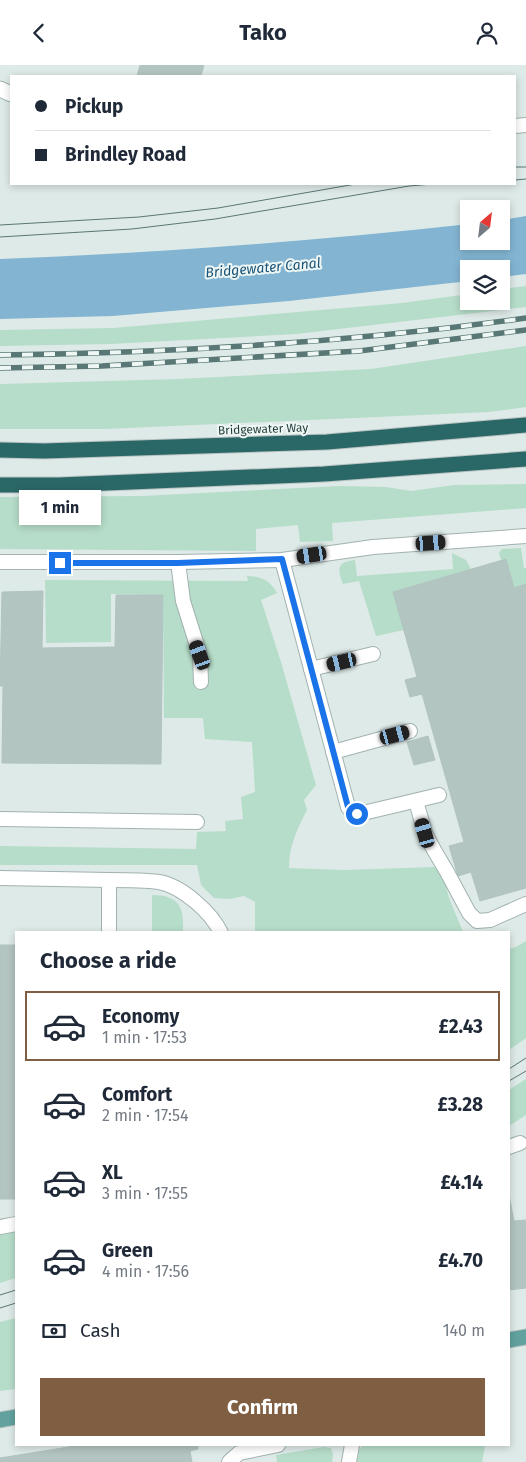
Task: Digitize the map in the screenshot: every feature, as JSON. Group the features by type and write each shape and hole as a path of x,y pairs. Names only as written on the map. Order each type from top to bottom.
{"highway":[{"name":"Bridgewater Way","path":"0,450 44,451 326,443 526,425"},
{"path":"0,485 58,485 315,475 526,459"}],"main road":[{"path":"510,1340 526,1337"},
{"path":"0,1420 15,1417"}],"lane":[{"path":"508,461 526,466"},
{"path":"0,563 178,563 282,559 373,547 526,536"},
{"path":"282,559 348,807 357,814 439,795"},
{"path":"178,563 183,601 200,655 200,682"},
{"path":"311,669 373,654"},
{"path":"333,752 410,731"},
{"path":"416,801 425,833 434,851 469,913 477,921 490,921 526,904"},
{"path":"0,819 197,822"},
{"path":"0,879 109,879 161,882 195,901 212,917 220,931"},
{"path":"109,879 110,931"},
{"path":"0,1227 15,1224"},
{"path":"229,1462 239,1453 273,1446"},
{"path":"349,1462 352,1446"}],"green space":[{"path":"526,286 526,307 510,309 510,288"},
{"path":"460,295 460,310 500,310 296,334 111,344 0,346 0,330 113,328 402,303"},
{"path":"526,346 526,407 489,412 106,429 0,429 0,384 179,379 371,369"},
{"path":"526,484 526,508 332,523 333,541 300,542 298,525 256,529 256,551 0,549 0,497 142,496 339,486 386,487 411,491 454,485"},
{"path":"521,548 524,568 526,568 526,584 514,588 506,559 501,560 499,553 502,549"},
{"path":"452,553 466,560 471,569 393,592 404,630 376,636 359,581 343,584 339,570 345,562 355,560 357,576 453,569"},
{"path":"247,576 265,580 277,593 261,600 281,662 316,785 304,800 307,810 294,838 290,852 289,868 345,870 434,867 442,871 449,898 463,931 255,931 255,902 244,896 230,899 214,898 201,885 197,865 0,865 0,846 196,849 197,832 226,831 225,821 243,819 241,797 255,792 252,742 205,739 203,718 164,718 163,595 111,594 111,642 46,643 45,580 248,581"},
{"path":"152,895 169,897 174,900 183,916 183,931 152,931"},
{"path":"526,941 526,1038 510,1049 510,949"},
{"path":"526,1079 526,1115 510,1125 510,1089"},
{"path":"15,1229 15,1278 0,1283 0,1232"},
{"path":"15,1318 15,1389 0,1391 0,1322"},
{"path":"362,1446 485,1446 482,1462 355,1462 357,1452"},
{"path":"324,1447 331,1448 333,1454 332,1462 277,1462 276,1455"}],"water":[{"name":"Bridgewater Canal","path":"526,216 526,274 510,276 510,260 460,260 460,282 289,301 113,316 0,319 0,259 235,246 460,225 460,250 510,250 510,219"}],"building":[{"path":"140,65 204,65 201,75 137,75"},
{"path":"506,559 514,588 526,584 526,888 480,901 471,872 458,876 449,846 464,842 422,694 410,697 405,680 417,677 393,592"},
{"path":"43,591 42,648 115,647 116,595 163,595 161,764 2,763 3,686 0,686 2,592"},
{"path":"428,736 435,760 414,765 407,742"},
{"path":"0,945 15,945 15,1199 0,1199"},
{"path":"510,1200 514,1221 526,1220 526,1288 510,1290"},
{"path":"75,1446 198,1446 198,1449 190,1451 192,1462 0,1462 0,1458"}],"tram line":[{"path":"516,167 526,167"},
{"path":"516,180 526,179"},
{"path":"0,225 139,217 218,208 350,185"},
{"path":"0,237 132,229 215,219 421,185"},
{"path":"510,1068 526,1058"},
{"path":"510,1080 526,1071"},
{"path":"0,1295 15,1290"},
{"path":"0,1308 15,1303"}],"railway":[{"path":"0,355 132,352 264,345 395,334 526,318"},
{"path":"0,368 102,366 359,351 526,330"}],"route":[{"path":"60,563 178,563 282,559 348,807 357,814"}]}
